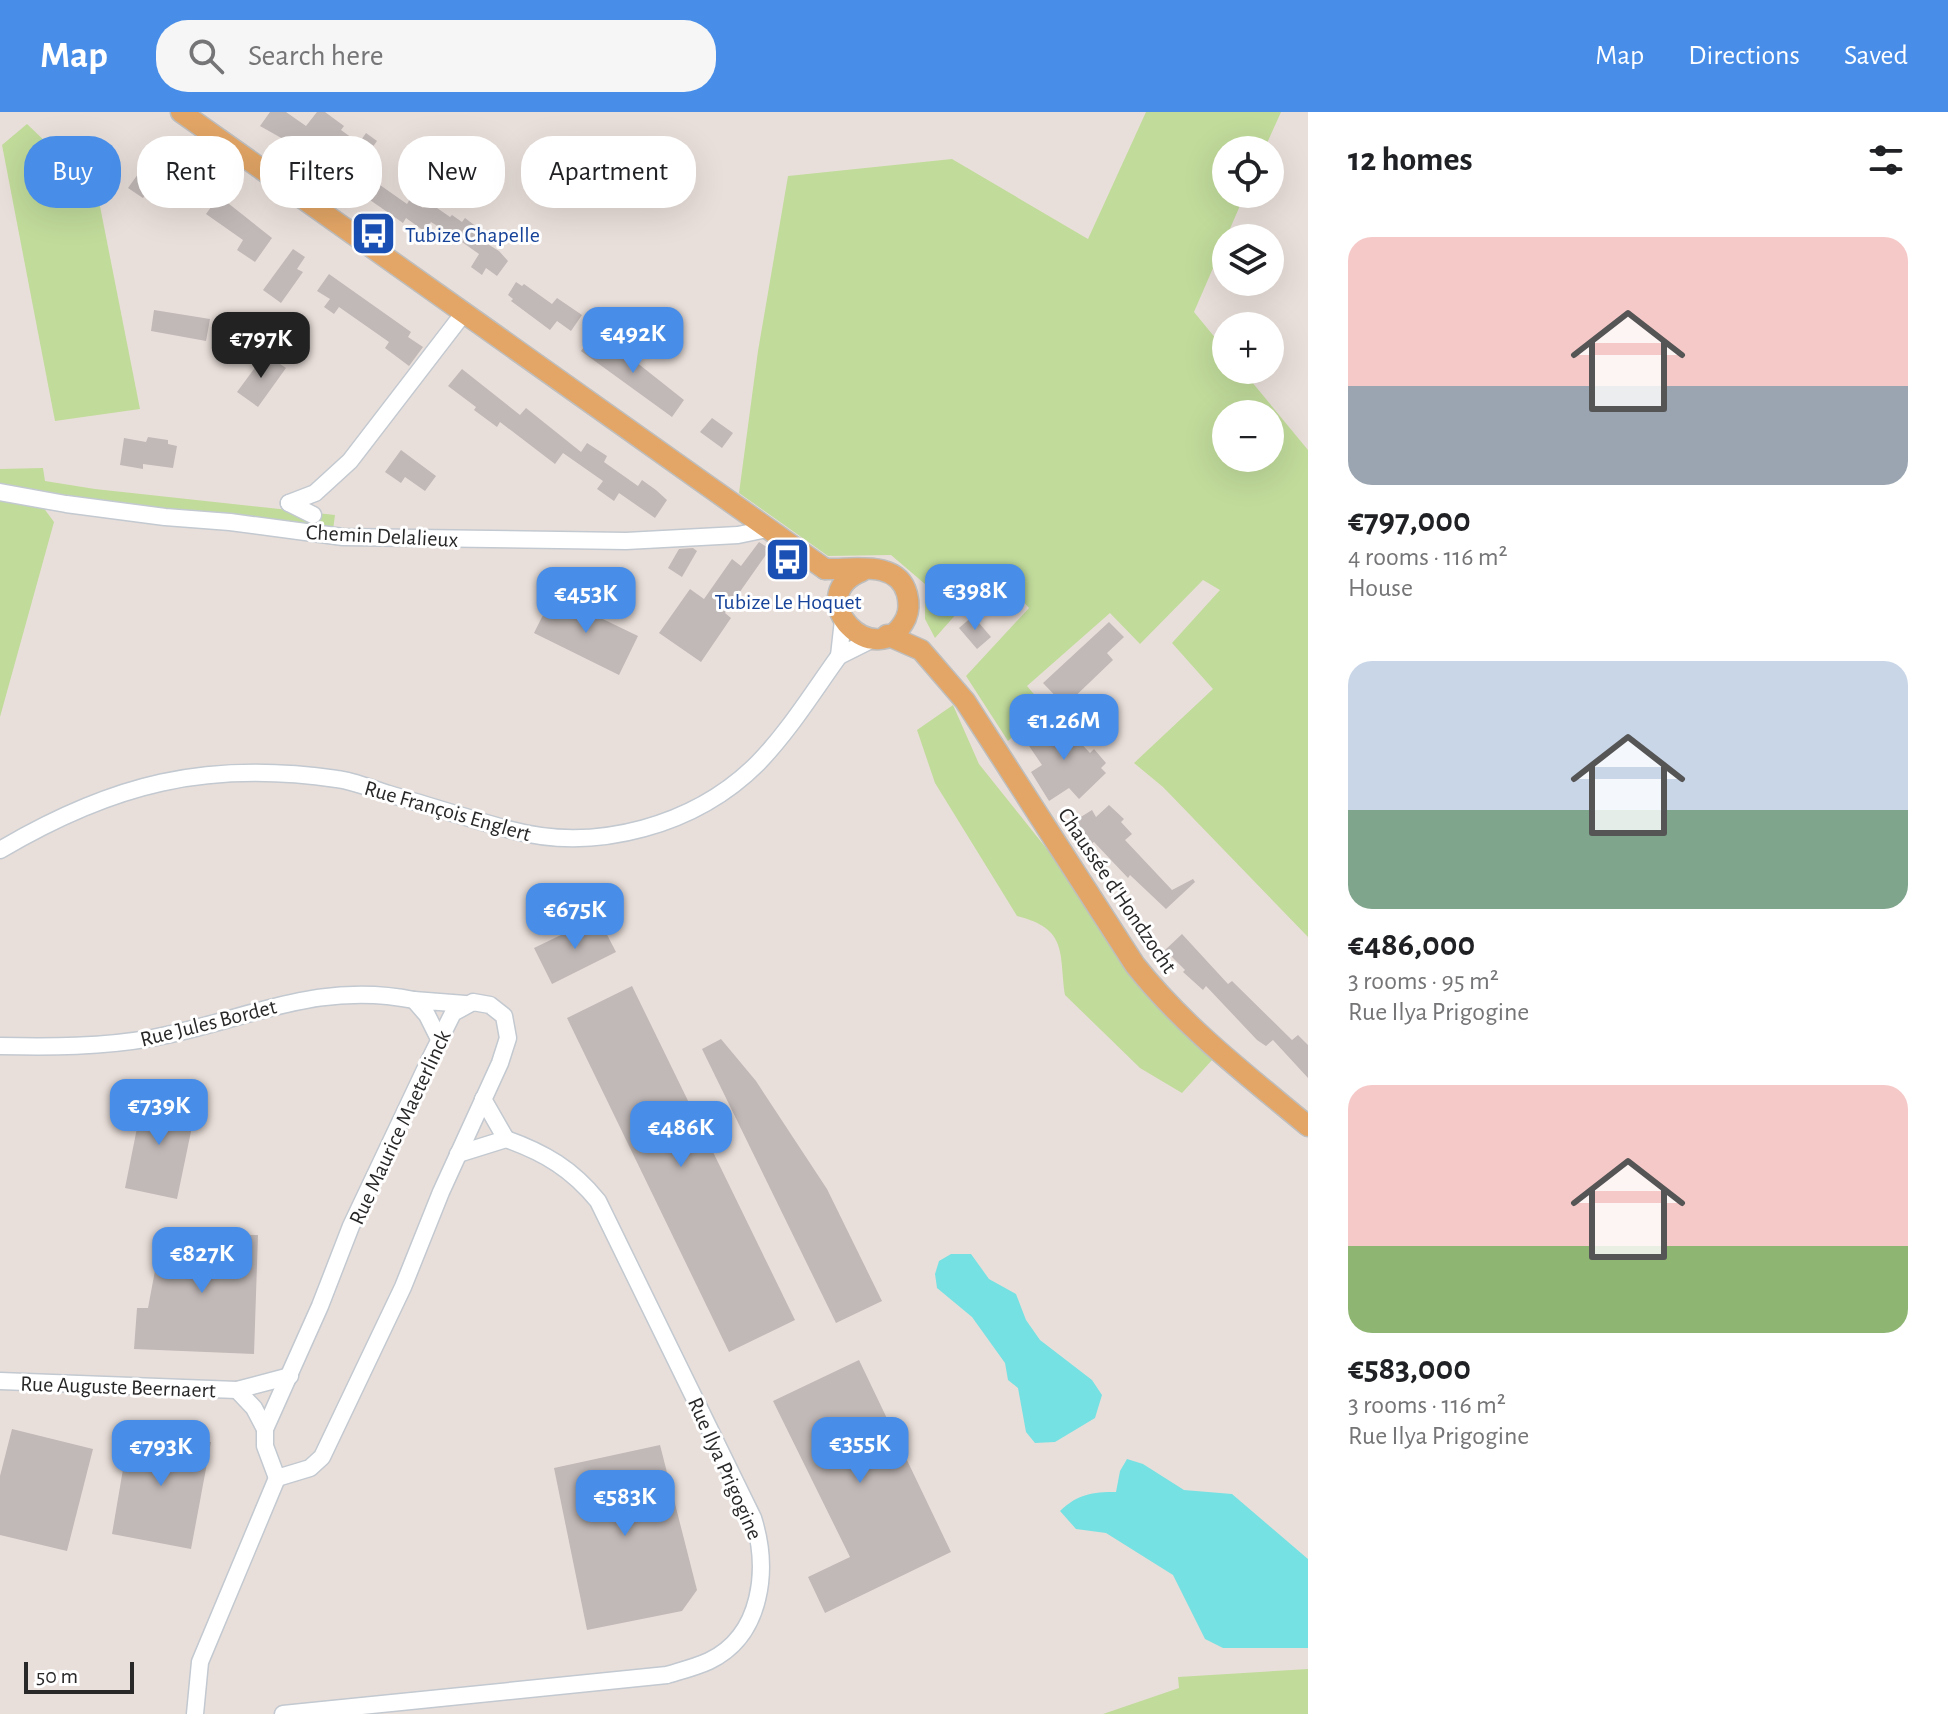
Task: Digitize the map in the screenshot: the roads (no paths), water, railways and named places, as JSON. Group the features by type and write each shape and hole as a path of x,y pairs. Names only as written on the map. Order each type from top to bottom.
{"main road":[{"path":"181,112 825,569 878,569 898,578 905,587 921,650 881,637 857,635 829,587 825,569"},
{"path":"841,611 846,582 862,571"},
{"path":"881,637 899,628 909,608"},
{"name":"Chaussée d'Hondzocht","path":"921,650 987,734 1135,965 1158,994 1188,1025 1308,1126"}],"street":[{"path":"313,515 289,503 315,493 350,461 463,314"},
{"name":"Chemin Delalieux","path":"0,492 80,506 343,537 626,541 738,535 767,529"},
{"path":"841,611 839,656 881,637"},
{"name":"Rue François Englert","path":"0,850 97,800 178,777 254,772 339,779 542,837 609,836 633,831 690,811 739,779 775,744 839,656"},
{"name":"Rue Jules Bordet","path":"0,1046 101,1044 150,1038 317,996 361,992 465,1004"},
{"path":"414,1000 427,1015 440,1041"},
{"path":"277,1478 310,1468 322,1457 403,1287 500,1063 508,1030 504,1016 496,1008 481,1002 465,1004"},
{"name":"Rue Maurice Maeterlinck","path":"265,1429 351,1226 453,1013 465,1004"},
{"path":"458,1154 506,1139 483,1099"},
{"name":"Rue Ilya Prigogine","path":"283,1714 667,1675 710,1661 736,1639 751,1616 761,1589 763,1559 753,1518 598,1201 581,1180 558,1161 506,1139"},
{"name":"Rue Auguste Beernaert","path":"0,1381 237,1390 290,1376"},
{"name":"Rue Auguste Beernaert","path":"237,1390 254,1408 265,1429"},
{"path":"195,1714 200,1662 277,1478 265,1446 265,1429"}],"water":[{"path":"951,1254 971,1254 989,1279 1016,1294 1026,1320 1040,1340 1092,1380 1102,1395 1095,1418 1055,1442 1035,1443 1026,1432 1018,1388 1008,1380 1005,1363 972,1317 937,1288 935,1274 939,1261"},
{"path":"1127,1459 1143,1464 1184,1490 1232,1494 1308,1559 1308,1648 1223,1648 1205,1639 1173,1575 1106,1533 1076,1529 1060,1511 1086,1495 1116,1492 1120,1471"}],"place":[{"name":"Tubize Chapelle","path":"374,234"},
{"name":"Tubize Le Hoquet","path":"788,560"}]}
